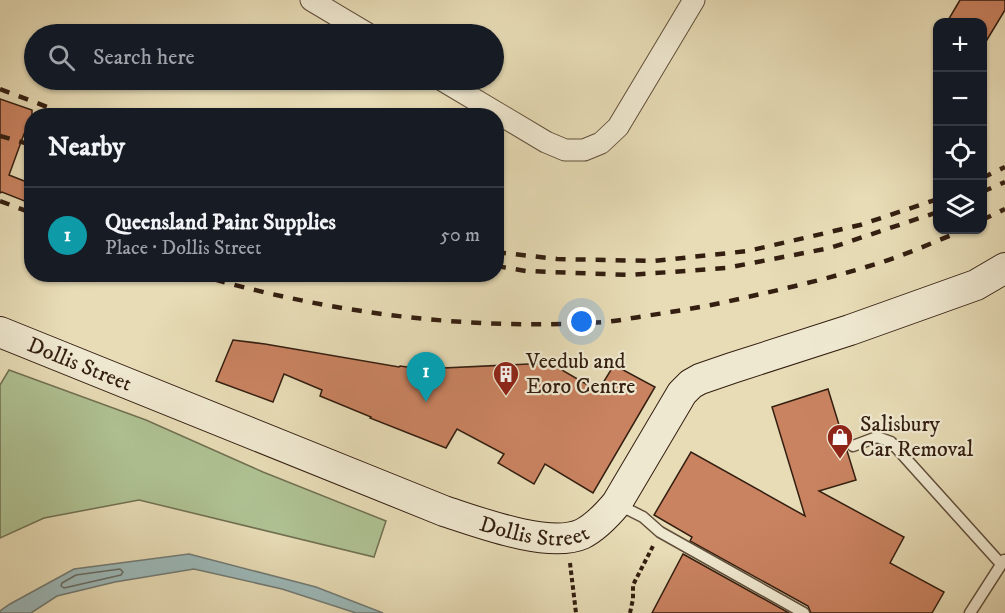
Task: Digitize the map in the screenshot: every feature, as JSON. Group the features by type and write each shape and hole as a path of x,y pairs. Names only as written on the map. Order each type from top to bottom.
{"street":[{"path":"311,0 351,24"},
{"path":"504,117 546,142 565,150 584,150 601,143 618,127 694,0"},
{"path":"459,90 489,108"},
{"name":"Dollis Street","path":"0,332 444,511 507,531 550,538 570,537 581,534 603,520 617,503 682,393 691,384 976,285 1005,268"}],"lane":[{"path":"852,446 877,437 891,442 1003,561 970,613"},
{"path":"617,503 643,517 660,532 804,613"}],"path":[{"path":"630,613 633,585 660,532"},
{"path":"570,537 571,573 576,613"}],"green space":[{"path":"9,370 146,420 263,472 386,521 374,557 139,500 44,518 0,538 0,385"}],"water":[{"path":"189,554 316,587 383,613 356,613 282,589 194,569 115,582 57,596 31,613 0,613 10,604 74,569"}],"building":[{"path":"960,0 1005,0 1005,10 987,40 987,18 949,18"},
{"path":"0,99 26,108 24,108 24,134 9,175 24,181 24,201 0,193"},
{"path":"233,340 422,369 550,363 598,391 614,365 655,387 593,493 545,464 534,484 498,463 504,454 457,429 446,448 320,396 322,390 284,374 273,402 216,381"},
{"path":"828,389 856,480 819,491 904,537 890,563 944,592 932,613 811,613 808,606 690,541 692,537 654,515 691,452 805,516 772,407"},
{"path":"683,554 789,613 652,613"}],"railway":[{"path":"0,89 50,108"},
{"path":"0,136 24,143"},
{"path":"987,176 1005,167"},
{"path":"987,190 1005,182"},
{"path":"0,201 24,210"},
{"path":"504,253 557,259 654,261 748,251 860,225 933,201"},
{"path":"987,218 1005,209"},
{"path":"504,267 526,271 629,275 726,268 830,248 933,214"},
{"path":"224,282 347,309 398,316 502,324 604,322 706,306 811,282 911,252 954,234"}],"place":[{"name":"Veedub and Eoro Centre","path":"506,397"},
{"name":"Queensland Paint Supplies","path":"426,402"},
{"name":"Salisbury Car Removal","path":"840,460"}]}
